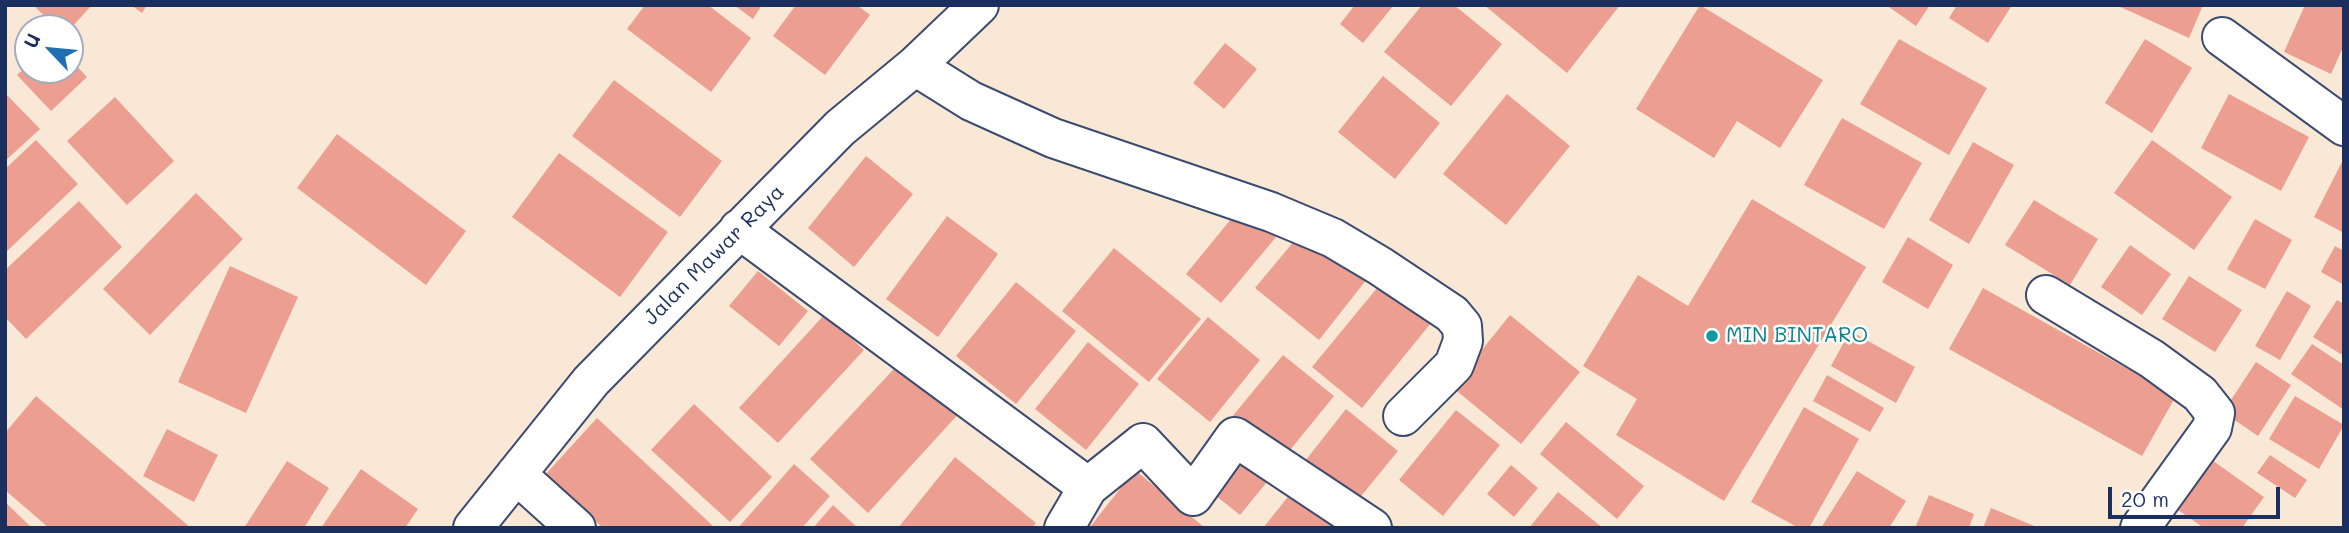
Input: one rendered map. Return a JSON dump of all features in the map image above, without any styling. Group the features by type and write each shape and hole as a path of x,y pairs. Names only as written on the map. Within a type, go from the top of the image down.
{"street":[{"name":"Jalan Mawar Raya","path":"473,528 591,381 840,128 915,66 979,5"},
{"path":"2222,37 2344,126"},
{"path":"915,66 971,101 1053,138 1271,212 1332,238 1452,314 1462,326 1463,341 1454,365 1403,416"},
{"path":"739,229 1088,486"},
{"path":"2046,295 2152,359 2200,394 2215,413 2212,428 2140,528"},
{"path":"1064,528 1088,486 1143,443 1193,496 1236,437 1372,528"},
{"path":"516,474 576,528"}],"building":[{"path":"33,5 92,5 84,14 42,14"},
{"path":"131,5 147,5 142,13"},
{"path":"645,5 708,5 751,38 711,92 627,29"},
{"path":"734,5 762,5 753,19"},
{"path":"796,5 857,5 870,15 825,75 773,36"},
{"path":"1355,5 1394,5 1363,43 1340,24"},
{"path":"1422,5 1454,5 1502,44 1451,106 1384,52"},
{"path":"1484,5 1620,5 1567,73"},
{"path":"1700,5 1823,80 1780,148 1737,121 1714,158 1636,109"},
{"path":"1886,5 1930,5 1916,26"},
{"path":"1957,5 2012,5 1988,43 1949,18"},
{"path":"2116,5 2203,5 2189,38"},
{"path":"2305,5 2344,5 2344,45 2331,74 2284,52"},
{"path":"1899,39 1987,88 1949,155 1860,104"},
{"path":"2145,39 2192,68 2152,133 2105,103"},
{"path":"1225,43 1257,69 1224,109 1193,83"},
{"path":"1383,76 1440,123 1395,179 1338,132"},
{"path":"614,80 722,161 680,217 572,136"},
{"path":"26,84 80,84 51,111"},
{"path":"5,93 40,129 5,161"},
{"path":"1507,94 1570,146 1506,225 1443,174"},
{"path":"2229,94 2309,137 2281,191 2201,148"},
{"path":"115,97 174,161 127,205 67,141"},
{"path":"1842,118 1922,163 1884,229 1804,185"},
{"path":"337,134 466,231 426,285 297,188"},
{"path":"36,140 78,184 5,253 5,169"},
{"path":"2152,140 2232,197 2194,250 2114,193"},
{"path":"1973,142 2014,165 1969,244 1929,220"},
{"path":"559,153 668,232 620,297 512,217"},
{"path":"866,156 913,194 854,267 808,228"},
{"path":"2344,158 2344,233 2314,217"},
{"path":"196,193 243,239 150,335 103,289"},
{"name":"MIN BINTARO","path":"1752,199 1866,267 1724,501 1616,435 1637,399 1583,366 1638,275 1688,306"},
{"path":"2034,200 2098,239 2070,285 2005,245"},
{"path":"79,201 122,247 26,339 5,317 5,270"},
{"path":"1240,208 1276,237 1221,303 1186,274"},
{"path":"947,216 998,254 938,337 886,299"},
{"path":"2255,219 2292,240 2265,289 2227,269"},
{"path":"1305,228 1367,279 1319,340 1255,288"},
{"path":"1908,237 1953,265 1928,309 1882,282"},
{"path":"2130,245 2171,274 2142,315 2101,287"},
{"path":"2335,246 2344,251 2344,285 2321,272"},
{"path":"1114,248 1201,319 1149,382 1062,311"},
{"path":"230,266 298,297 246,413 178,382"},
{"path":"758,271 808,311 779,346 729,306"},
{"path":"2189,276 2242,310 2215,352 2162,319"},
{"path":"1016,282 1076,331 1016,404 956,356"},
{"path":"1382,282 1431,323 1362,408 1312,367"},
{"path":"1983,288 2176,396 2142,456 1949,349"},
{"path":"2287,291 2311,306 2280,360 2255,346"},
{"path":"2337,300 2344,304 2344,356 2313,337"},
{"path":"825,314 864,350 778,443 739,408"},
{"path":"1510,315 1580,372 1521,444 1452,387"},
{"path":"1208,317 1260,360 1210,422 1157,379"},
{"path":"1850,331 1915,367 1896,403 1831,366"},
{"path":"1088,342 1139,384 1086,450 1035,409"},
{"path":"2312,344 2344,365 2344,410 2291,374"},
{"path":"1283,355 1334,396 1282,460 1231,418"},
{"path":"905,357 962,410 868,513 810,459"},
{"path":"2256,362 2291,385 2258,436 2223,412"},
{"path":"1827,375 1884,408 1870,432 1813,401"},
{"path":"36,396 191,528 49,528 5,490 5,433"},
{"path":"2295,396 2344,425 2319,469 2269,439"},
{"path":"694,404 772,477 730,522 651,450"},
{"path":"1804,407 1859,439 1809,528 1799,528 1751,502"},
{"path":"1346,409 1398,451 1348,512 1298,470"},
{"path":"1456,410 1500,445 1443,516 1399,480"},
{"path":"597,418 713,526 712,528 603,528 545,475"},
{"path":"1566,422 1644,486 1617,519 1540,454"},
{"path":"167,429 218,455 194,502 143,476"},
{"path":"1242,452 1271,477 1240,515 1210,491"},
{"path":"2270,455 2307,480 2295,498 2257,473"},
{"path":"955,457 1036,523 1032,528 898,528"},
{"path":"2209,458 2264,497 2242,528 2204,528 2174,507"},
{"path":"287,461 329,488 304,528 244,528"},
{"path":"794,464 830,496 802,528 738,528"},
{"path":"1511,465 1538,488 1514,517 1487,494"},
{"path":"361,469 418,509 405,528 321,528"},
{"path":"1135,470 1205,528 1089,528"},
{"path":"1857,471 1906,501 1889,528 1821,528"},
{"path":"1295,488 1343,528 1263,528"},
{"path":"1558,492 1603,528 1529,528"},
{"path":"1929,495 1974,514 1969,528 1915,528"},
{"path":"5,502 32,528 5,528"},
{"path":"833,505 858,528 813,528"},
{"path":"1991,508 2039,528 1983,528"}],"place":[{"name":"MIN BINTARO","path":"1712,336"}]}
